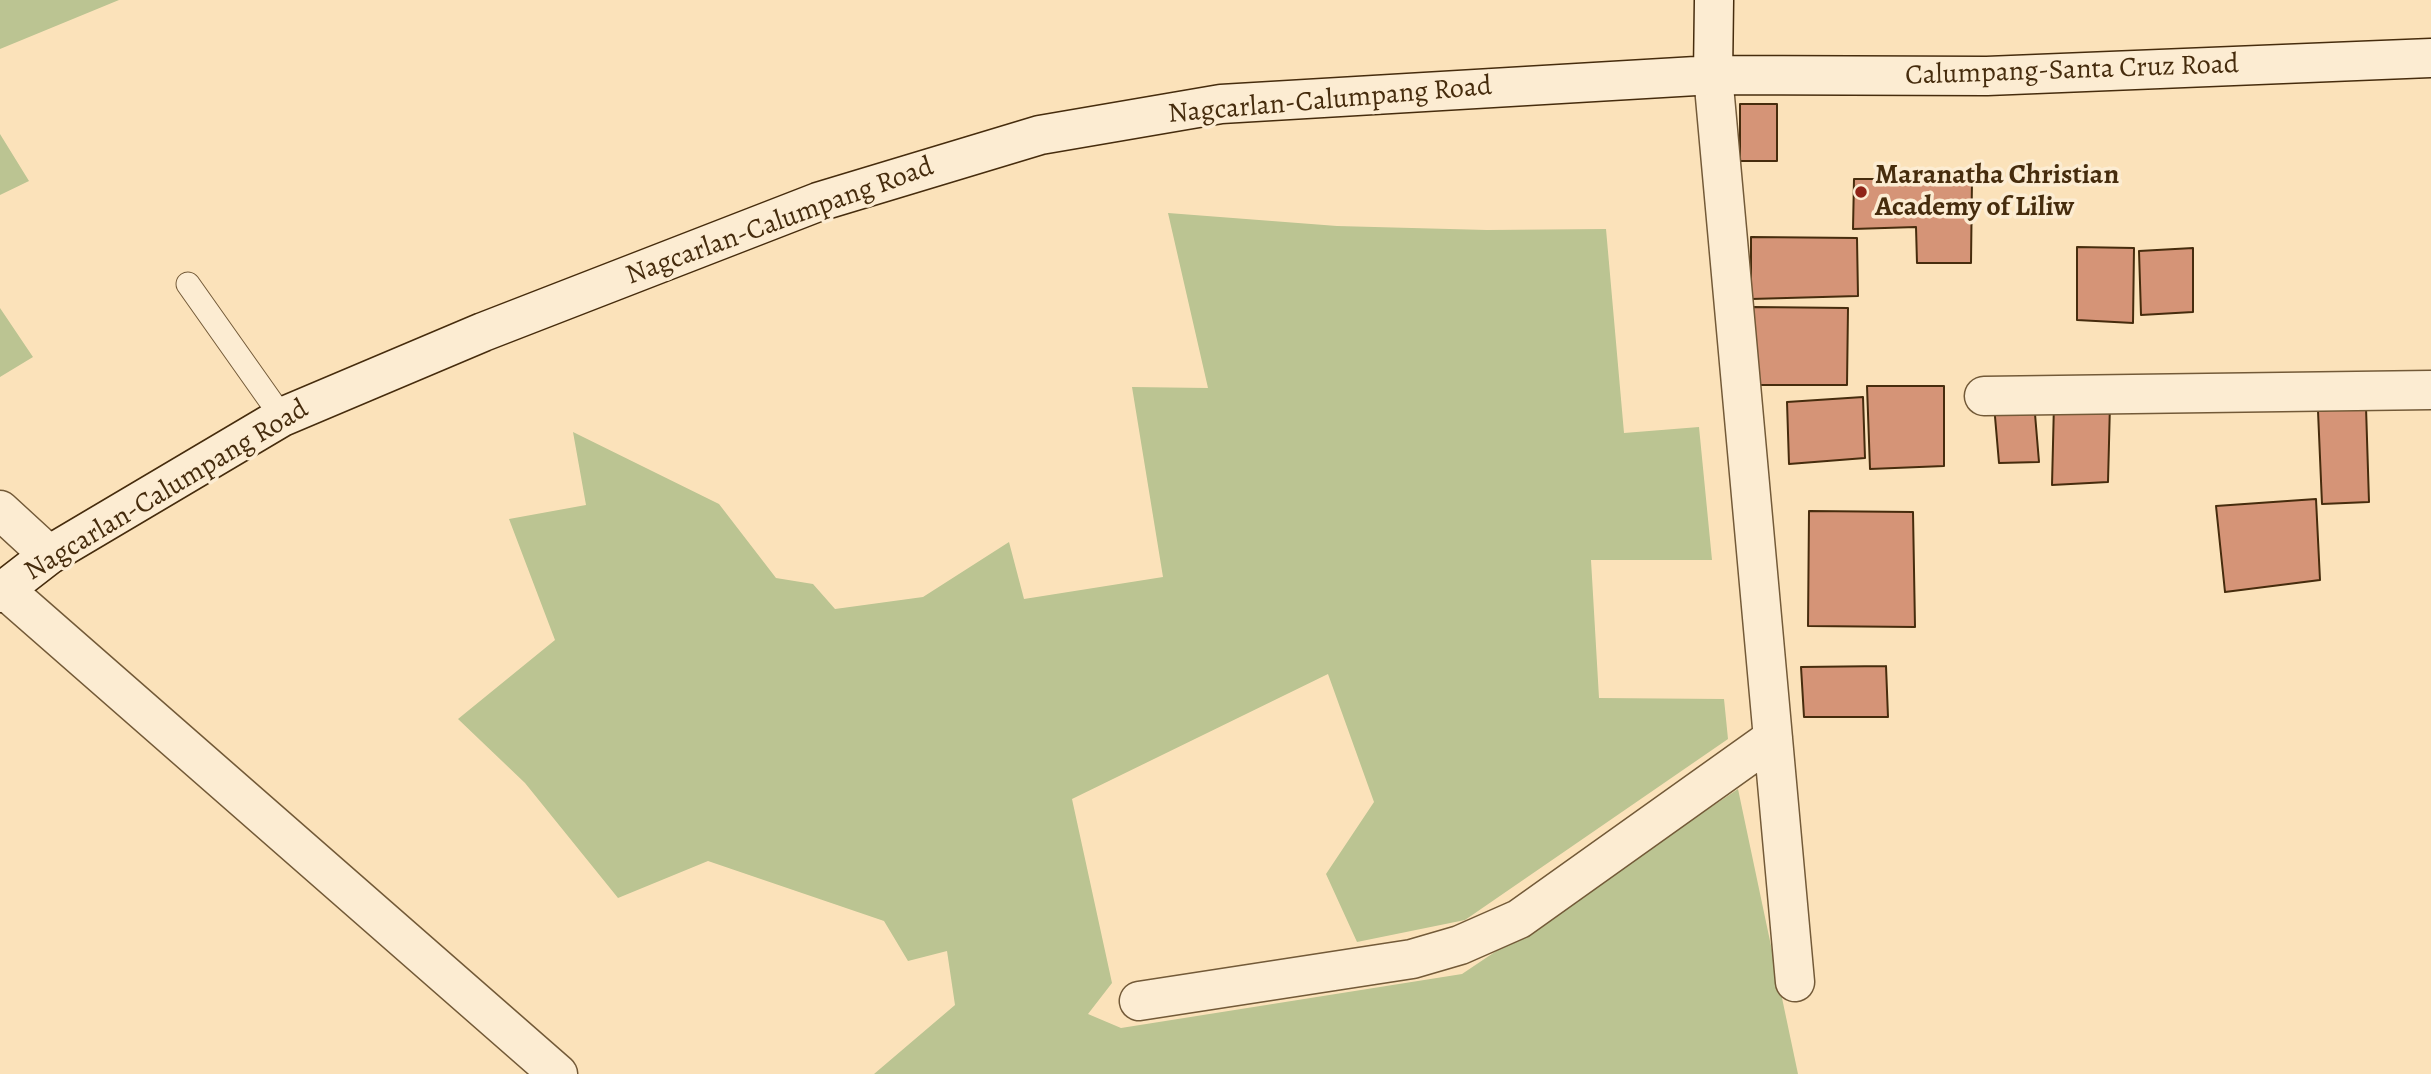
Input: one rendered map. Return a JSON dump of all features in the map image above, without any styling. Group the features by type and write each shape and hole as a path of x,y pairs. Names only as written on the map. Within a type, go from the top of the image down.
{"street":[{"path":"1714,0 1713,75 1795,982"},
{"name":"Calumpang-Santa Cruz Road","path":"1713,75 1987,76 2431,58"},
{"name":"Nagcarlan-Calumpang Road","path":"2,591 49,555 282,417 483,332 818,202 1040,135 1221,104 1713,75"},
{"path":"1983,396 2431,390"},
{"path":"0,510 49,555"},
{"path":"2,591 558,1074"},
{"path":"1139,1001 1412,959 1460,945 1519,919 1773,738"}],"lane":[{"path":"188,284 282,417"}],"green space":[{"path":"0,0 119,0 0,49"},
{"path":"0,134 29,181 0,195"},
{"path":"1168,213 1337,226 1487,230 1606,229 1624,433 1699,427 1712,560 1591,560 1599,698 1724,699 1728,739 1465,920 1357,942 1326,874 1374,802 1328,674 1072,799 1112,983 1088,1014 1121,1028 1462,974 1738,789 1798,1074 874,1074 955,1005 947,951 908,961 884,921 708,861 618,898 525,783 458,719 555,640 509,519 586,505 573,432 719,504 776,578 813,584 835,609 923,597 1009,542 1024,599 1163,577 1132,387 1208,388"},
{"path":"0,308 33,357 0,377"}],"building":[{"path":"1740,104 1777,104 1777,161 1740,161"},
{"path":"1854,179 1972,179 1971,263 1917,263 1916,227 1853,229"},
{"path":"1751,237 1857,238 1858,296 1751,299"},
{"path":"2077,247 2134,248 2133,323 2077,320"},
{"path":"2193,248 2193,312 2141,315 2139,251"},
{"path":"1753,307 1848,308 1847,385 1753,385"},
{"path":"1867,386 1944,386 1944,466 1870,469"},
{"path":"1863,397 1865,458 1789,464 1787,402"},
{"path":"2034,402 2039,462 1999,463 1994,405"},
{"path":"2054,403 2110,404 2108,482 2052,485"},
{"path":"2366,407 2369,502 2322,504 2318,411"},
{"path":"2316,499 2320,580 2225,592 2216,506"},
{"path":"1809,511 1913,512 1915,627 1808,626"},
{"path":"1886,666 1888,717 1804,717 1801,667"}],"place":[{"name":"Maranatha Christian Academy of Liliw","path":"1861,192"}]}
